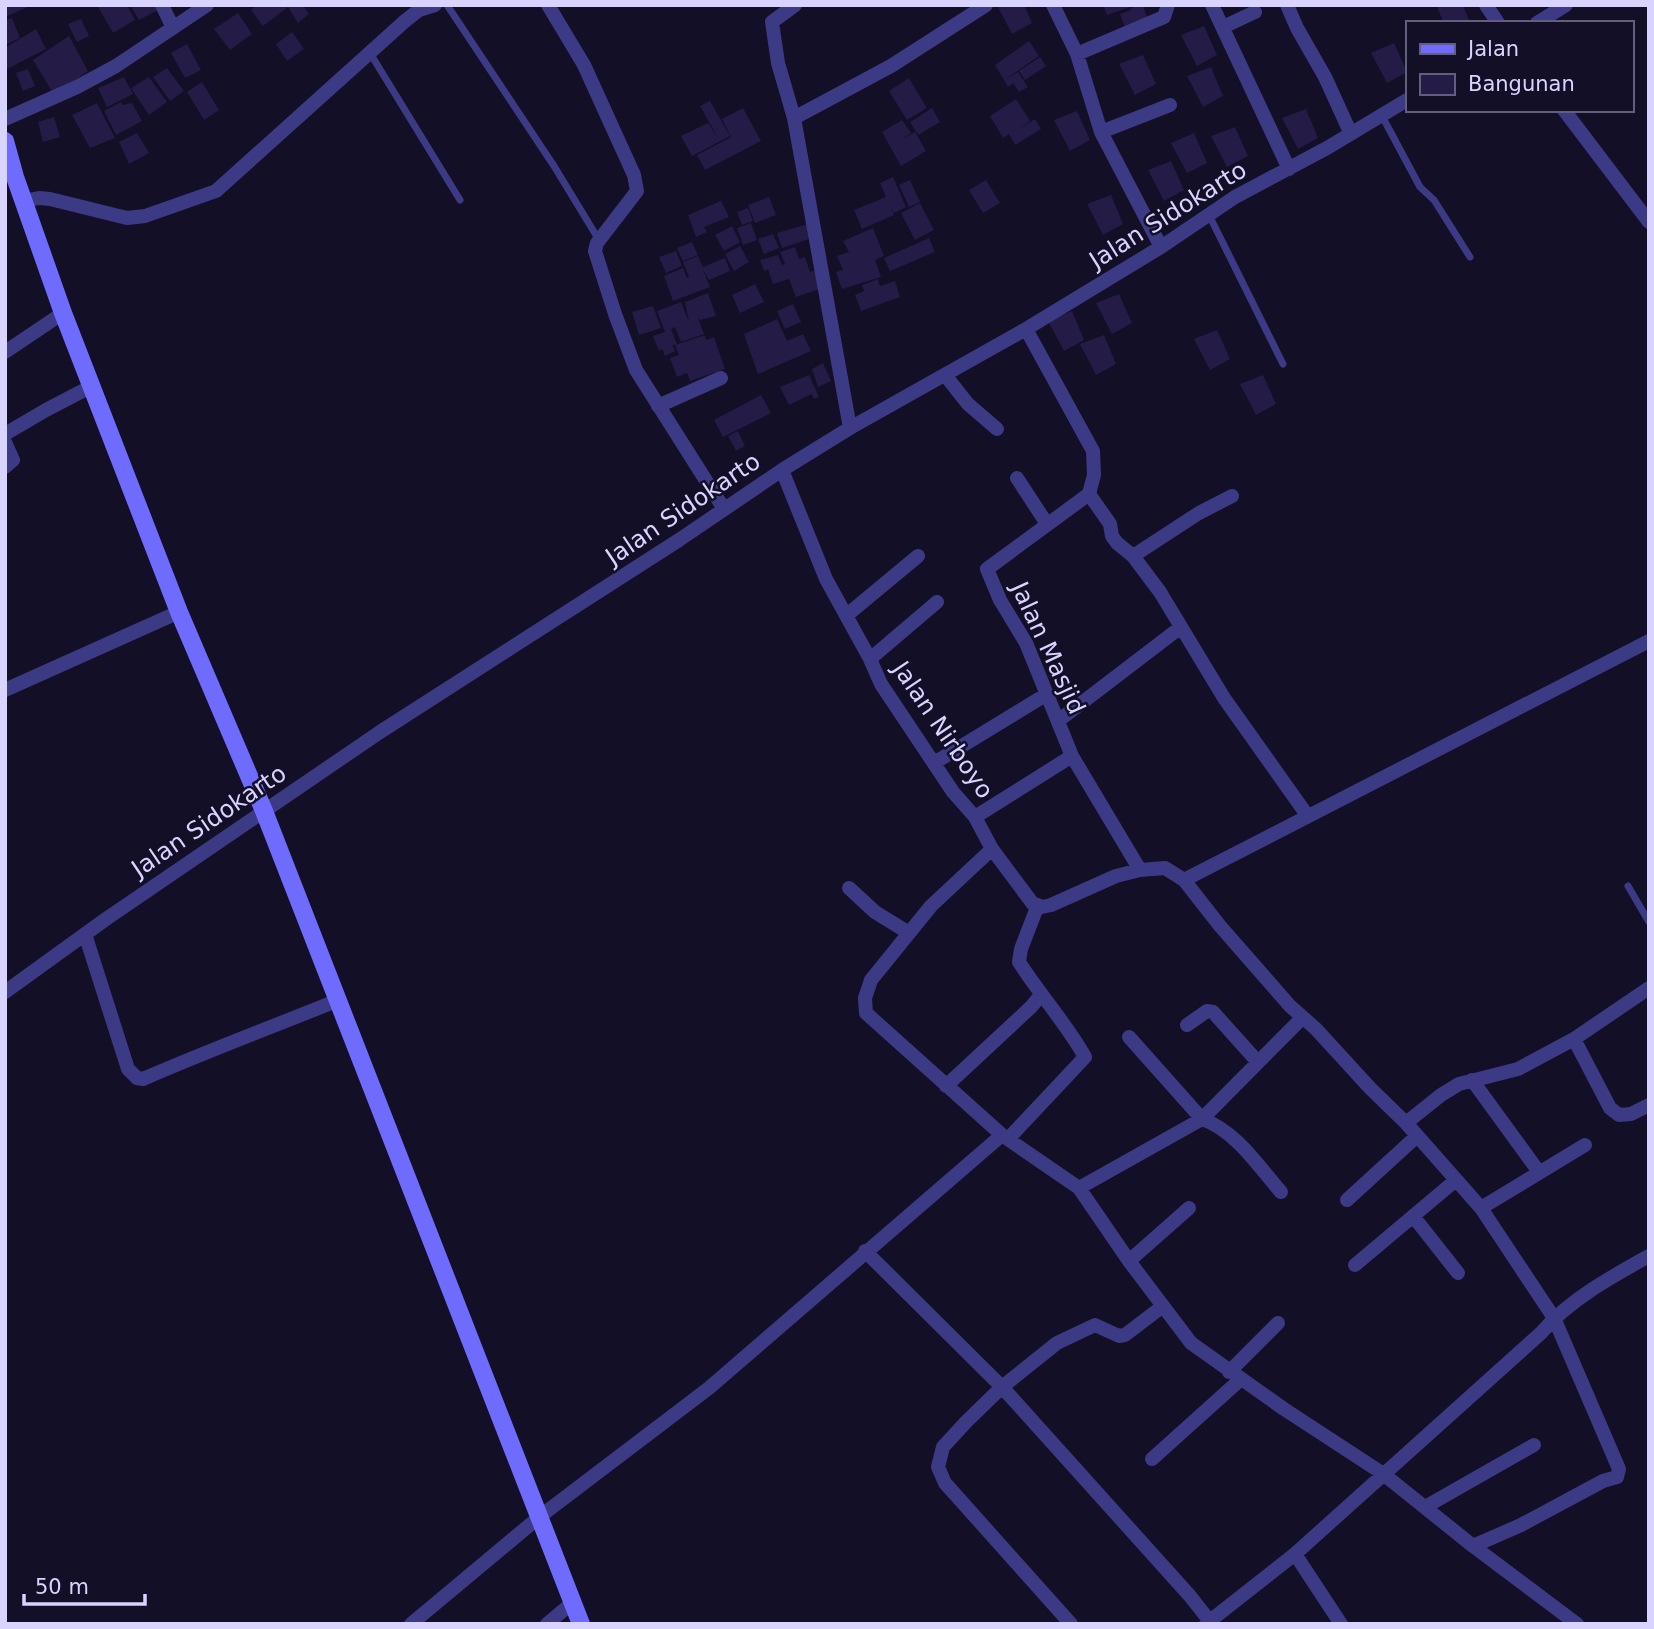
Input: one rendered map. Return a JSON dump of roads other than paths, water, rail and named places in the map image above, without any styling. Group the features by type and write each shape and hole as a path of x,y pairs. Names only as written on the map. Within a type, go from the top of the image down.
{"main road":[{"path":"5,141 62,313 179,612 264,811 581,1624"}],"street":[{"path":"162,5 173,28"},
{"path":"5,119 96,76 207,5"},
{"path":"24,201 50,199 128,218 145,216 216,191 419,10 435,5"},
{"path":"548,5 584,65 636,182 637,191 599,240 595,251 615,314 636,370 724,509"},
{"path":"795,5 772,22 778,63 794,118 850,428"},
{"path":"794,118 891,66 986,5"},
{"path":"1053,5 1077,54 1101,132 1161,247"},
{"path":"1077,54 1164,17 1168,5"},
{"path":"1212,5 1289,169"},
{"path":"1287,5 1351,134"},
{"path":"1486,5 1497,21"},
{"path":"1540,21 1566,5"},
{"path":"1223,27 1255,12"},
{"name":"Jalan Sidokarto","path":"5,992 380,732 490,663 782,470 850,428 1026,329 1161,247 1235,197 1289,169 1406,101"},
{"path":"1101,132 1170,105"},
{"path":"1566,112 1649,222"},
{"path":"5,352 62,313"},
{"path":"1026,329 1093,451 1094,475 1089,494 1110,524 1112,536 1133,556 1160,592 1224,698 1307,815"},
{"path":"945,375 968,404 997,429"},
{"path":"658,406 721,378"},
{"path":"5,435 92,386"},
{"path":"5,442 13,460 5,467"},
{"name":"Jalan Nirboyo","path":"782,470 826,579 881,684 953,792 975,817 992,849 1033,904 1038,905"},
{"path":"1017,478 1047,524"},
{"name":"Jalan Masjid","path":"1089,494 987,569 1000,600 1026,643 1072,757 1140,870"},
{"path":"1133,556 1199,513 1232,496"},
{"path":"847,615 918,556"},
{"path":"870,659 937,602"},
{"path":"5,690 179,612"},
{"path":"1058,722 1181,627"},
{"path":"1184,880 1649,641"},
{"path":"934,763 1047,694"},
{"path":"975,817 1072,757"},
{"path":"992,849 932,906 871,980 865,998 866,1013 1005,1137 1079,1188 1129,1261 1191,1343 1235,1376 1382,1474 1577,1624"},
{"path":"411,1624 538,1518 709,1388 865,1251 1005,1137 1082,1051 1071,1031 1041,995 1019,962 1021,949 1038,905 1051,905 1116,876 1165,868 1184,880 1250,961 1406,1124 1481,1208 1554,1318 1619,1473 1521,1525 1473,1546"},
{"path":"849,888 875,912 909,933"},
{"path":"85,934 128,1069 137,1078 143,1079 336,1000"},
{"path":"1406,1124 1459,1084 1518,1069 1574,1040 1648,991"},
{"path":"946,1086 1041,995"},
{"path":"1187,1025 1207,1011 1213,1012 1257,1062"},
{"path":"1079,1188 1202,1119 1302,1018"},
{"path":"1129,1037 1202,1119 1230,1134 1281,1192"},
{"path":"1574,1040 1610,1108 1619,1115 1631,1114 1649,1105"},
{"path":"1472,1080 1539,1172"},
{"path":"1347,1200 1417,1136"},
{"path":"1481,1208 1585,1145"},
{"path":"1355,1265 1456,1180"},
{"path":"1129,1261 1189,1208"},
{"path":"1413,1216 1458,1273"},
{"path":"865,1251 1002,1387 1175,1580 1209,1623 1295,1554 1541,1333 1554,1318 1613,1276 1649,1256"},
{"path":"1071,1624 945,1483 938,1467 943,1447 1002,1387 1065,1337 1095,1325 1119,1336 1125,1335 1163,1306"},
{"path":"1152,1459 1235,1376 1278,1323"},
{"path":"1425,1507 1534,1445"},
{"path":"1295,1554 1341,1624"},
{"path":"547,1624 572,1603"}],"lane":[{"path":"447,5 554,166 599,240"},
{"path":"370,52 460,200"},
{"path":"1381,115 1420,187 1434,200 1469,257"},
{"path":"1209,215 1283,364"},
{"path":"1628,886 1649,922"}]}
